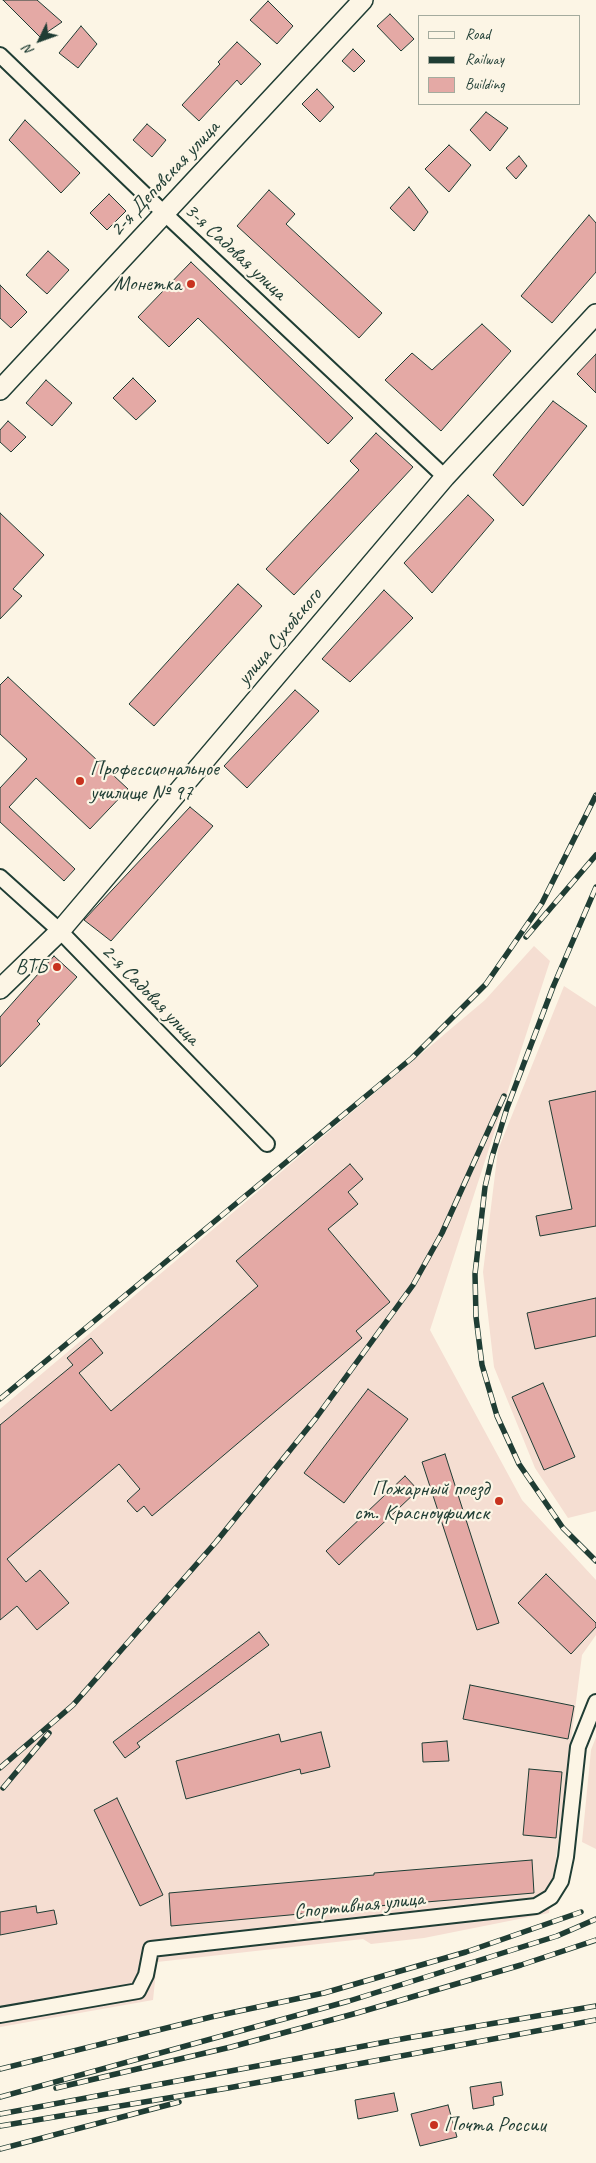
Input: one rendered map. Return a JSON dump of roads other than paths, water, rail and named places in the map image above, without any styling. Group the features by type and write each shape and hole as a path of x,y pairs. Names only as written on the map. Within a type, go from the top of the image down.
{"street":[{"name":"2-я Деповская улица","path":"0,390 363,0"},
{"name":"3-я Садовая улица","path":"0,55 445,477"},
{"name":"улица Сухобского","path":"0,989 60,931 445,477 596,314"},
{"name":"2-я Садовая улица","path":"0,877 60,931 268,1144"},
{"name":"Спортивная улица","path":"0,2015 138,1991 146,1975 151,1950 536,1906 551,1897 561,1881 566,1857 578,1747 596,1702"}],"railway":[{"path":"0,1399 412,1058 486,984 542,903 596,795"},
{"path":"526,937 596,855"},
{"path":"596,887 553,987 507,1108 485,1187 475,1274 476,1317 482,1365 497,1416 519,1464 563,1528 596,1561"},
{"path":"0,1768 73,1705 216,1542 316,1418 413,1285 442,1233 504,1096"},
{"path":"3,1788 49,1733"},
{"path":"0,2069 211,2017 324,1993 466,1952 581,1912"},
{"path":"0,2097 349,2001 557,1936 596,1919"},
{"path":"56,2088 231,2047 357,2013 521,1965 596,1940"},
{"path":"0,2114 407,2038 596,2006"},
{"path":"0,2126 228,2088 596,2020"},
{"path":"0,2149 179,2102"}],"place":[{"name":"Монетка","path":"191,284"},
{"name":"Профессиональное училище № 97","path":"80,781"},
{"name":"ВТБ","path":"57,967"},
{"name":"Пожарный поезд ст. Красноуфимск","path":"499,1501"},
{"name":"Почта России","path":"434,2125"}]}
